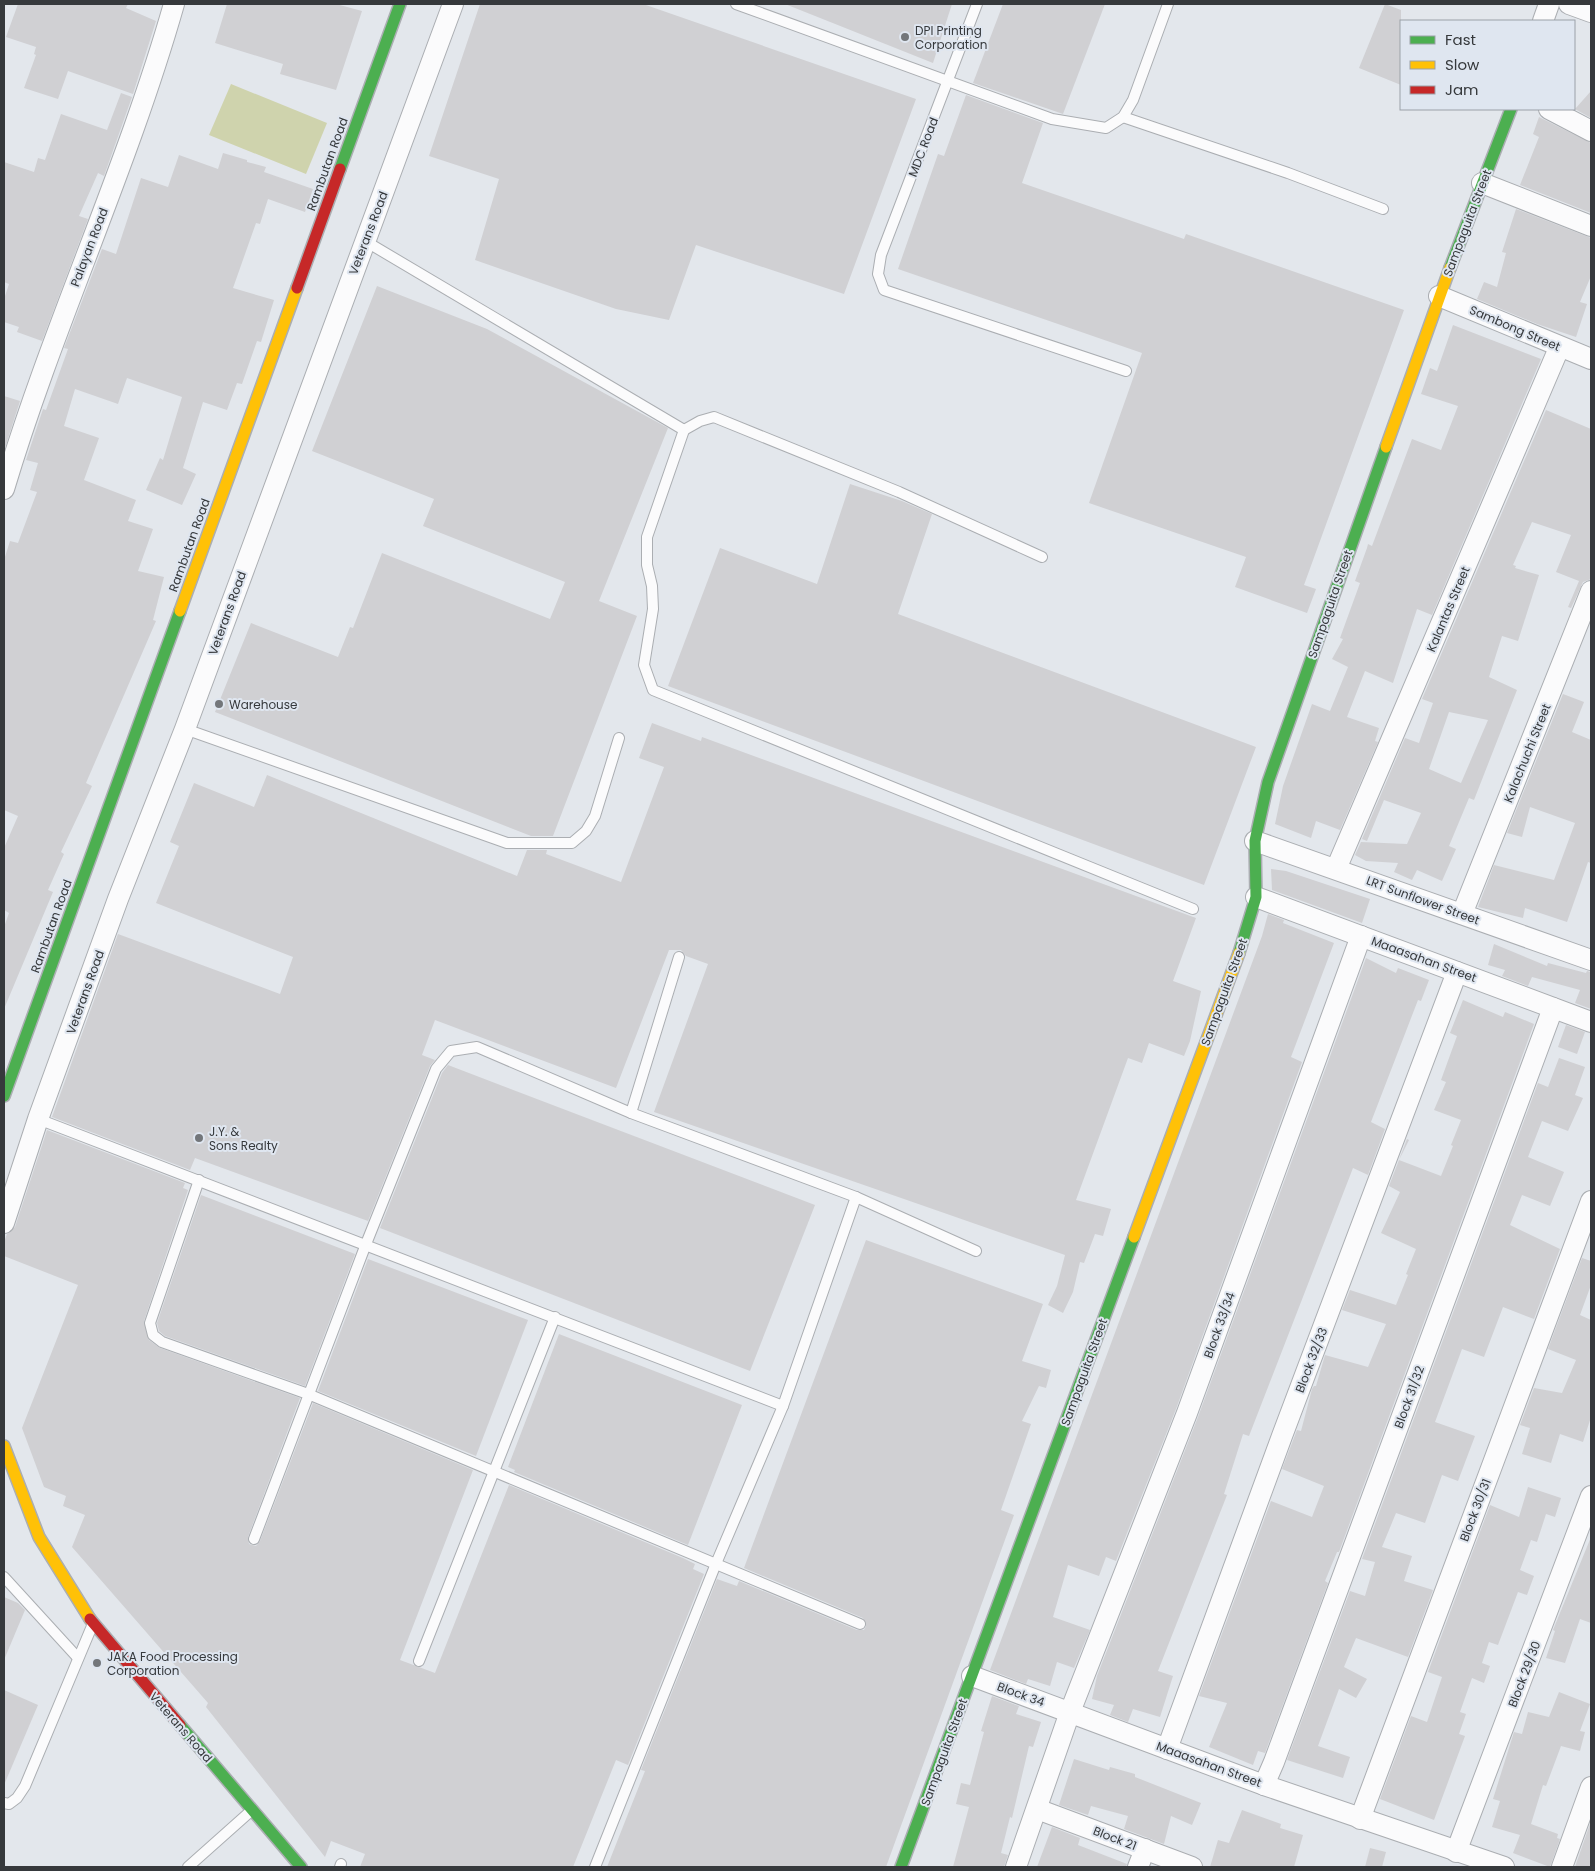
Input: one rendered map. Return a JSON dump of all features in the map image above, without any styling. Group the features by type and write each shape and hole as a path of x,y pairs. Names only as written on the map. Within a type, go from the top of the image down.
{"street":[{"name":"Palayan Road","path":"4,489 63,314 126,148 174,4"},
{"name":"Rambutan Road","path":"4,1096 400,4"},
{"name":"Veterans Road","path":"4,1223 38,1119 118,899 185,729 453,4"},
{"path":"1543,20 1549,4"},
{"path":"1569,4 1591,12"},
{"name":"Sampaguita Street","path":"901,1867 1247,931 1256,897 1255,840 1268,782 1439,296 1511,110"},
{"path":"1551,110 1591,131"},
{"path":"1482,183 1591,226"},
{"name":"Sambong Street","path":"1439,296 1559,348 1591,359"},
{"name":"Kalantas Street","path":"1336,870 1559,348"},
{"name":"Kalachuchi Street","path":"1462,914 1591,591"},
{"name":"LRT Sunflower Street","path":"1255,840 1462,914 1590,955"},
{"name":"Maaasahan Street","path":"1256,897 1591,1022"},
{"name":"Block 33/34","path":"1070,1712 1187,1413 1361,936"},
{"name":"Block 32/33","path":"1167,1749 1282,1436 1457,972"},
{"name":"Block 31/32","path":"1264,1785 1278,1753 1553,1008"},
{"name":"Block 30/31","path":"1360,1819 1591,1201"},
{"name":"Veterans Road","path":"4,1446 39,1537 93,1624 301,1867"},
{"name":"Block 29/30","path":"1456,1852 1591,1496"},
{"name":"Block 34","path":"972,1676 1070,1712"},
{"path":"1016,1867 1070,1712"},
{"name":"Maaasahan Street","path":"1070,1712 1264,1785 1504,1867"},
{"path":"1562,1867 1591,1787"},
{"name":"Block 21","path":"1037,1809 1141,1858 1192,1867"}],"lane":[{"path":"736,4 949,79 1052,119 1106,128 1123,117 1133,100 1168,4"},
{"name":"MDC Road","path":"977,4 881,254 878,274 884,290 1126,371"},
{"path":"1123,117 1288,173 1383,209"},
{"path":"365,241 684,430"},
{"path":"1042,557 899,492 714,418 700,421 684,430 647,537 647,565 652,586 653,609 644,665 653,690 1193,909"},
{"path":"185,729 507,843 572,843 586,831 595,816 619,738"},
{"path":"631,1113 679,957"},
{"path":"254,1539 366,1244 436,1069 451,1051 477,1047 631,1113 856,1197 976,1251"},
{"path":"38,1119 784,1406"},
{"path":"199,1180 150,1323 153,1334 162,1342 308,1394 494,1470 715,1566 860,1624"},
{"path":"595,1867 715,1566 784,1406 856,1197"},
{"path":"419,1661 555,1317"},
{"path":"4,1578 78,1658"},
{"path":"4,1803 9,1804 17,1798 25,1786 93,1624"},
{"path":"188,1867 253,1810"}],"green space":[{"path":"231,84 327,123 306,174 209,135"}],"building":[{"path":"18,4 128,4 126,8 156,21 133,94 68,71 58,99 24,88 36,55 34,54 36,47 6,37"},
{"path":"227,4 336,4 362,11 336,90 280,74 283,64 215,43"},
{"path":"480,4 643,4 916,99 844,294 696,245 669,320 616,309 475,260 499,179 429,156"},
{"name":"DPI Printing Corporation","path":"785,4 952,4 933,63"},
{"path":"1003,4 1105,4 1063,114 973,83"},
{"path":"1385,4 1401,10 1400,85 1359,68"},
{"path":"1591,91 1591,118 1575,109"},
{"path":"121,93 132,97 104,176 98,173 79,216 88,219 42,341 17,332 19,327 4,322 4,299 9,284 4,282 4,162 34,172 38,158 45,160 61,114 107,130"},
{"path":"966,95 1043,123 1022,183 1184,239 1186,234 1404,310 1304,585 1316,589 1307,613 1235,587 1246,557 1089,503 1142,353 898,269 938,154 944,156"},
{"path":"1539,117 1591,143 1591,213 1520,185 1539,137 1533,134"},
{"path":"223,153 266,167 264,172 313,189 305,212 268,199 260,224 256,223 233,288 274,300 261,342 257,341 242,384 237,383 227,410 203,402 183,468 196,474 182,505 146,490 160,458 163,460 182,397 127,378 118,404 75,389 64,426 99,438 84,480 136,500 128,521 153,529 138,571 164,577 153,620 156,621 86,783 92,786 61,852 64,854 48,890 53,892 4,1009 4,927 9,913 4,910 4,848 18,816 4,810 4,560 10,541 18,543 37,492 30,490 38,463 26,460 43,409 46,410 68,349 64,348 102,249 116,254 141,178 168,187 179,155 218,169"},
{"path":"1516,209 1591,238 1591,276 1580,302 1587,304 1576,337 1537,324 1477,299 1484,282 1497,287 1506,253 1502,252"},
{"path":"377,286 487,329 668,428 599,601 637,616 553,836 531,836 215,712 251,623 338,657 350,627 353,628 382,553 550,619 565,582 423,526 434,499 312,451"},
{"path":"1453,325 1541,359 1432,615 1417,609 1393,683 1365,671 1347,717 1379,728 1375,741 1378,742 1340,830 1316,821 1311,838 1275,824 1283,786 1312,704 1330,711 1348,667 1332,659 1343,639 1340,638 1360,583 1355,581 1368,544 1372,546 1412,439 1441,450 1458,406 1421,394 1430,368 1437,371"},
{"path":"4,396 20,401 4,451"},
{"path":"1546,410 1591,429 1591,579 1583,582 1571,608 1568,607 1579,581 1556,572 1571,535 1532,522 1513,565 1516,566 1515,568 1539,575 1518,641 1502,636 1489,677 1517,690 1474,800 1469,798 1449,846 1456,849 1442,881 1417,870 1412,880 1394,872 1398,863 1366,861 1355,855 1361,842 1407,844 1421,813 1384,800 1367,841 1362,839 1405,738 1419,743 1433,703 1422,699","holes":["1449,712 1488,720 1461,783 1429,769"]},
{"path":"850,484 902,501 932,514 898,614 1256,747 1204,885 668,686 720,548 817,584"},
{"path":"1563,694 1584,702 1572,732 1591,740 1591,863 1588,862 1567,922 1525,908 1523,918 1478,907 1494,865 1554,880 1575,823 1530,807 1522,837 1507,833"},
{"path":"652,723 701,741 702,737 1196,918 1173,981 1201,991 1190,1041 1184,1056 1149,1043 1142,1063 1128,1058 1076,1200 1111,1209 1103,1236 1095,1234 1084,1263 1080,1262 1073,1292 1063,1313 1048,1305 1057,1286 1065,1255 654,1112 708,964 686,956 681,950 669,950 616,1088 435,1020 422,1055 435,1060 430,1066 368,1221 195,1158 190,1170 52,1117 118,934 280,994 293,957 156,903 179,846 170,842 194,783 254,807 267,775 517,876 527,850 547,850 546,854 621,882 664,767 639,758"},
{"path":"1271,869 1286,871 1370,899 1362,923 1272,890"},
{"path":"1268,914 1284,920 1283,923 1334,943 1291,1057 1302,1062 1176,1409 1116,1561 1106,1557 1099,1576 1068,1565 1053,1617 1090,1630 1074,1668 1057,1662 1050,1686 1028,1679 1026,1684 990,1670 1262,936"},
{"path":"1494,944 1547,966 1548,963 1586,973 1587,971 1591,972 1591,1009 1575,1003 1580,990 1532,977 1528,986 1502,976 1505,970 1488,965"},
{"path":"1366,958 1396,973 1398,968 1429,980 1421,1001 1418,1000 1371,1122 1385,1129 1368,1175 1353,1168 1249,1436 1243,1434 1224,1494 1227,1495 1158,1671 1173,1676 1160,1717 1133,1709 1128,1722 1110,1715 1114,1705 1092,1699 1097,1676 1198,1417"},
{"path":"1463,1000 1503,1017 1505,1012 1534,1024 1339,1552 1337,1552 1325,1581 1328,1583 1265,1753 1258,1751 1253,1765 1209,1747 1227,1703 1199,1696 1271,1501 1312,1517 1324,1486 1282,1469 1297,1430 1301,1431 1312,1389 1316,1386 1325,1355 1368,1367 1386,1324 1342,1310 1350,1290 1396,1305 1408,1275 1406,1274 1416,1249 1381,1233 1400,1192 1389,1186 1407,1139 1409,1140 1399,1160 1441,1176 1453,1146 1451,1145 1461,1120 1434,1110 1446,1082 1441,1080 1457,1036 1450,1033"},
{"path":"1566,1025 1585,1032 1577,1054 1558,1047"},
{"path":"1559,1058 1585,1067 1575,1095 1583,1098 1568,1131 1542,1121 1528,1157 1564,1172 1550,1206 1522,1195 1510,1225 1560,1249 1534,1319 1503,1307 1484,1357 1462,1349 1435,1422 1475,1436 1458,1481 1442,1475 1425,1523 1396,1513 1382,1547 1412,1556 1404,1581 1433,1590 1408,1657 1356,1638 1344,1667 1367,1679 1356,1698 1339,1689 1318,1746 1350,1757 1343,1778 1287,1760 1350,1591 1365,1596 1375,1562 1362,1559 1538,1083 1548,1087"},
{"path":"448,1065 815,1205 750,1371 380,1228 442,1073"},
{"path":"47,1130 185,1183 183,1188 188,1190 144,1321 149,1340 160,1348 300,1398 248,1537 249,1544 256,1546 260,1541 313,1403 473,1470 400,1660 435,1673 509,1485 683,1558 695,1564 693,1569 704,1574 628,1765 616,1760 573,1867 360,1867 365,1854 331,1841 325,1857 206,1707 208,1703 72,1547 85,1515 63,1506 66,1496 44,1487 22,1428 78,1285 4,1256 4,1242 7,1234 15,1227"},
{"path":"201,1195 355,1254 305,1386 165,1336 159,1331 157,1323"},
{"path":"866,1240 1043,1304 1022,1361 1051,1370 1046,1388 1039,1386 1022,1421 1031,1424 1001,1510 1014,1515 886,1867 607,1867 645,1771 641,1770 717,1579 737,1586 739,1581 857,1630 864,1630 866,1626 863,1618 744,1568"},
{"path":"1582,1258 1591,1261 1591,1285 1580,1315 1591,1320 1591,1417 1583,1442 1560,1434 1551,1463 1522,1454 1530,1428 1520,1425 1534,1388 1562,1393 1576,1360 1548,1349"},
{"path":"368,1259 528,1320 476,1456 318,1391"},
{"path":"559,1334 742,1405 688,1545 514,1472 515,1470 508,1467"},
{"path":"1528,1487 1561,1498 1555,1517 1546,1514 1537,1542 1531,1540 1520,1570 1534,1576 1527,1595 1518,1592 1498,1645 1489,1642 1482,1663 1490,1666 1484,1683 1472,1678 1460,1712 1466,1714 1459,1734 1465,1736 1434,1820 1380,1799 1411,1716 1427,1722 1442,1677 1428,1672 1490,1505 1519,1517"},
{"path":"1591,1537 1591,1623 1580,1619 1565,1663 1546,1658 1555,1631 1553,1630"},
{"path":"4,1597 18,1603 25,1610 4,1660"},
{"path":"4,1690 38,1705 4,1785"},
{"path":"1559,1692 1590,1704 1580,1731 1585,1732 1580,1751 1561,1746 1546,1786 1543,1785 1531,1824 1558,1834 1557,1838 1560,1839 1550,1867 1513,1853 1520,1835 1492,1827 1500,1801 1493,1799 1514,1732 1522,1734 1528,1712 1549,1717"},
{"path":"992,1696 1019,1706 1016,1714 1041,1722 1033,1747 1029,1746 1012,1818 1010,1817 1001,1853 1008,1855 1004,1867 953,1867 969,1807 956,1804 961,1783 970,1785 984,1732 981,1731"},
{"path":"1074,1759 1109,1770 1110,1767 1135,1774 1135,1777 1201,1803 1192,1825 1171,1816 1164,1844 1124,1829 1128,1816 1091,1806 1088,1815 1059,1805"},
{"path":"1242,1810 1281,1824 1280,1828 1303,1835 1294,1867 1210,1867 1218,1840 1229,1843"},
{"path":"1591,1821 1591,1867 1575,1867"},
{"path":"1052,1827 1080,1838 1078,1845 1127,1864 1126,1867 1037,1867"},
{"path":"1370,1848 1386,1852 1382,1867 1365,1867"}],"traffic: fast":[{"path":"340,169 400,4"},
{"path":"1450,268 1511,110"},
{"path":"1239,953 1256,897 1255,841 1268,782 1386,447"},
{"path":"4,1096 180,611"},
{"path":"901,1867 1134,1237"},
{"path":"180,1725 301,1867"}],"traffic: slow":[{"path":"1386,447 1450,268"},
{"path":"180,611 297,288"},
{"path":"1134,1237 1239,953"},
{"path":"4,1446 39,1537 90,1619"}],"traffic: jam":[{"path":"297,288 340,169"},
{"path":"90,1619 180,1725"}],"place":[{"name":"DPI Printing Corporation","path":"905,37"},
{"name":"Warehouse","path":"219,704"},
{"name":"J.Y. & Sons Realty","path":"199,1138"},
{"name":"JAKA Food Processing Corporation","path":"97,1663"}]}
